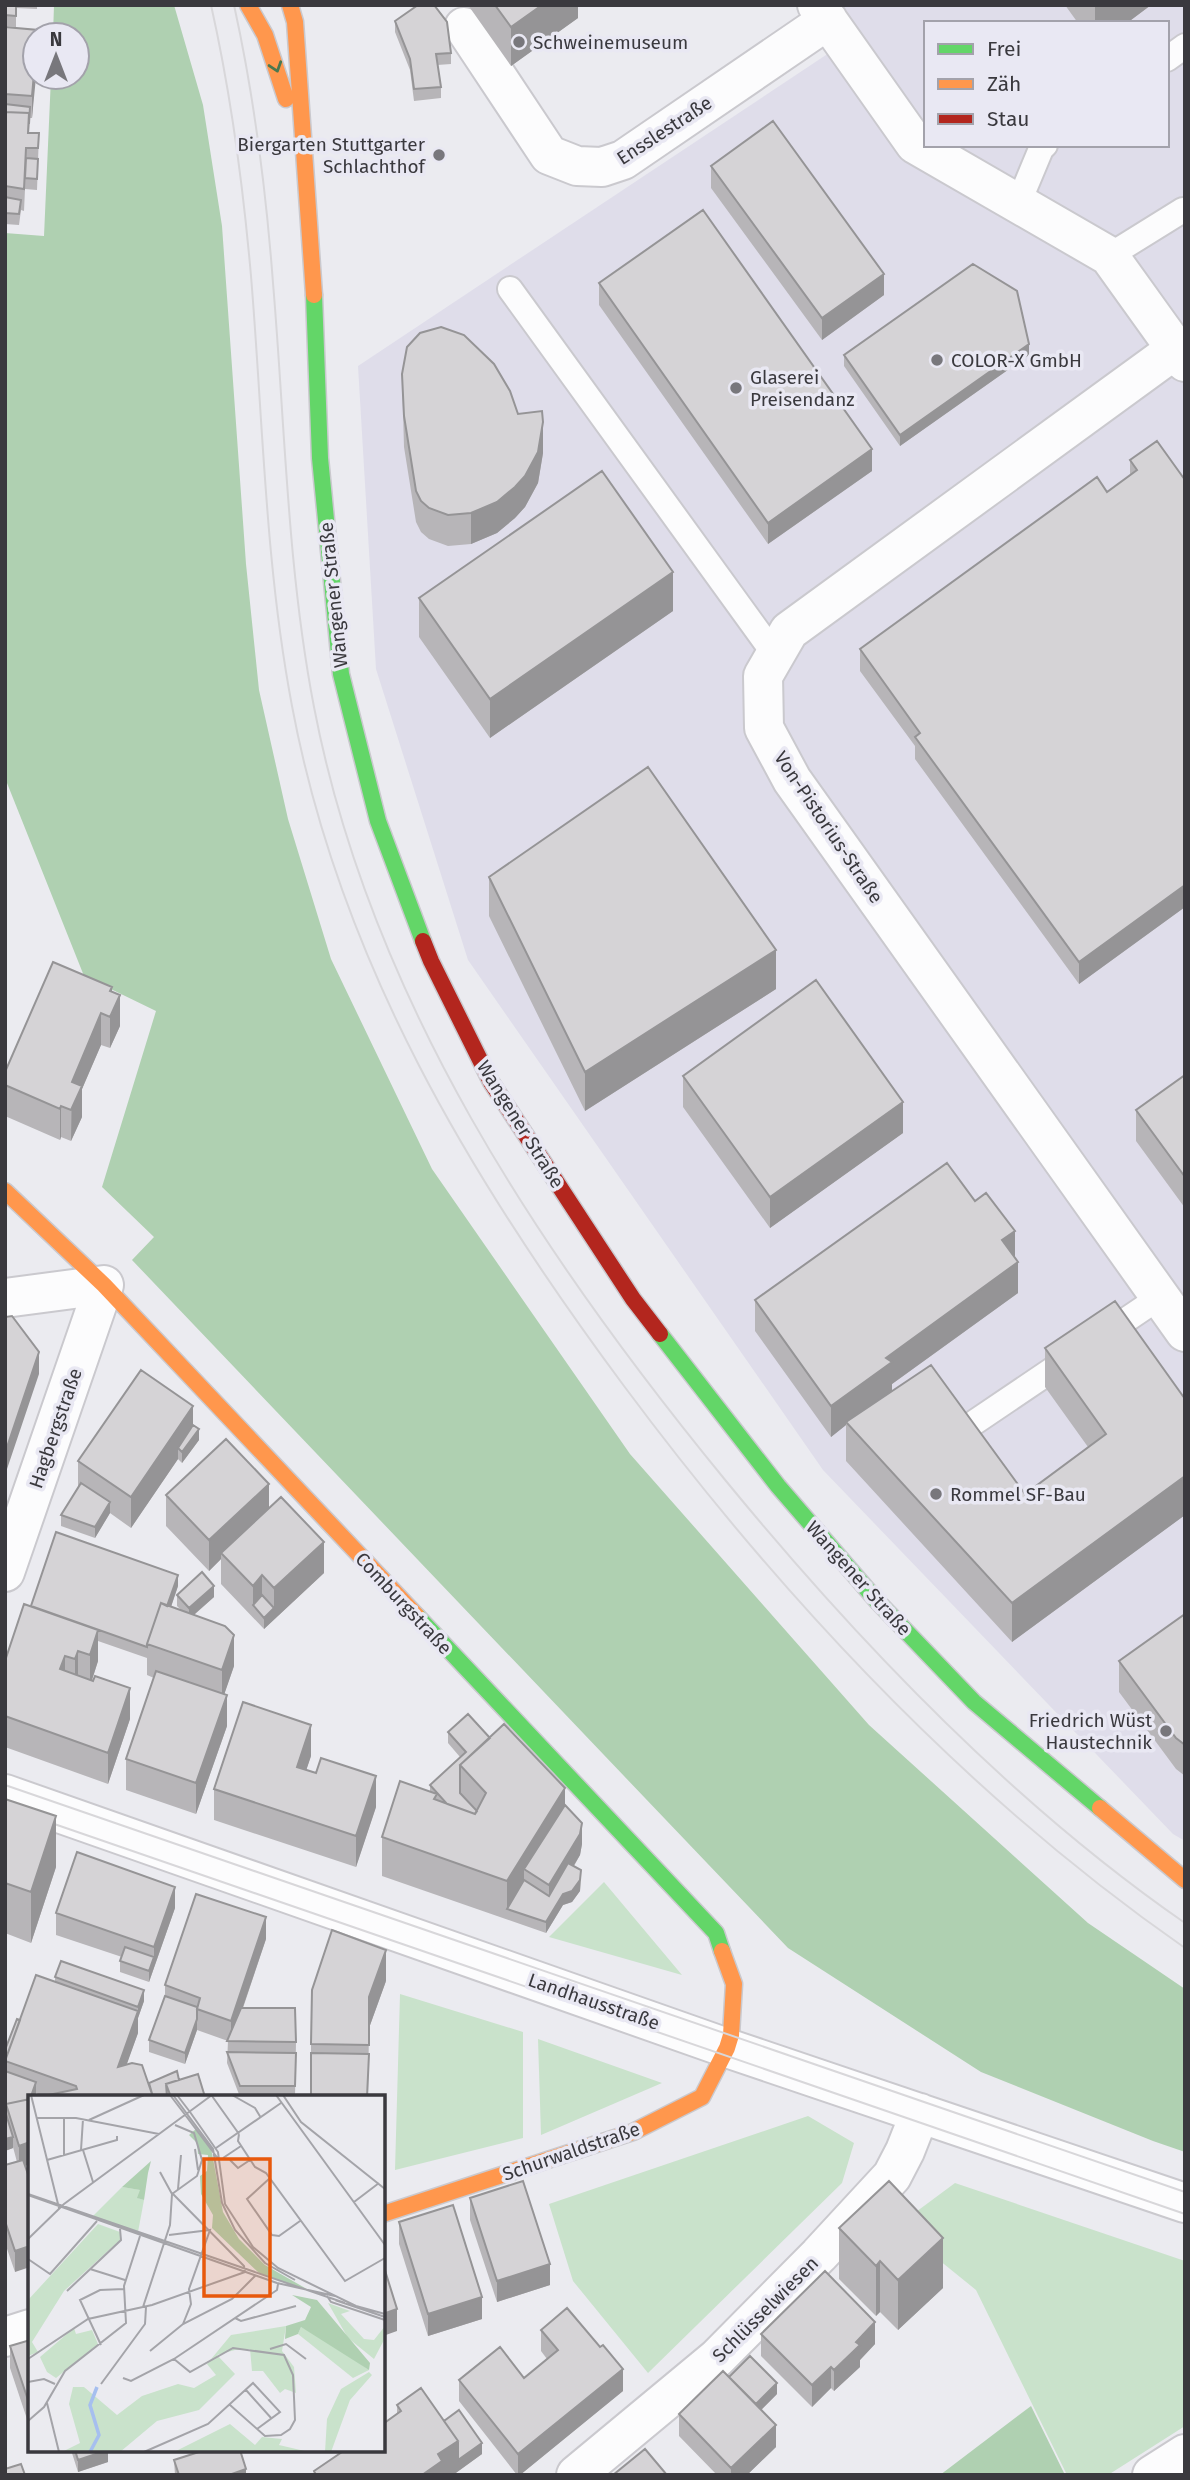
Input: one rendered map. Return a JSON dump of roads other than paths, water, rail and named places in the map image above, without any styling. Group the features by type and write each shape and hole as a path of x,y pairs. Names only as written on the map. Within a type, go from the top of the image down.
{"street":[{"name":"Wangener Straße","path":"248,5 265,35 304,151"},
{"name":"Wangener Straße","path":"290,5 295,22 313,279 320,458 341,674 379,821 431,961 491,1082 633,1299 778,1486 877,1601 974,1702 1185,1880"},
{"name":"Ensslestraße","path":"464,27 550,155 578,166 602,167 623,160 822,12"},
{"path":"822,12 915,144 1109,256 1180,356"},
{"name":"Von-Pistorius-Straße","path":"1180,356 789,631 763,676 764,728 792,780 1185,1332"},
{"name":"Comburgstraße","path":"5,1191 104,1285 716,1933 734,1984 731,2035 727,2048"},
{"path":"5,1298 104,1285"},
{"name":"Hagbergstraße","path":"5,1572 104,1285"},
{"name":"Landhausstraße","path":"5,1794 727,2048 1185,2203"},
{"name":"Schurwaldstraße","path":"385,2213 633,2132 702,2097 727,2048"},
{"name":"Schlüsselwiesen","path":"576,2475 717,2358 819,2255 892,2176 920,2113"},
{"path":"5,2337 28,2330"},
{"path":"1153,2475 1185,2454"}],"lane":[{"path":"1169,58 1185,46"},
{"path":"1018,204 1043,147"},
{"path":"1109,256 1184,210"},
{"path":"510,289 775,654"},
{"path":"975,1422 1160,1297"}],"tram line":[{"path":"211,5 230,106 244,208 270,546 292,706 314,800 343,891 378,979 419,1065 464,1148 514,1229 568,1308 684,1465 747,1542 813,1617 954,1759 1028,1826 1105,1889 1185,1948"},
{"path":"234,5 248,74 263,178 292,548 314,707 340,815 376,919 420,1020 471,1118 529,1213 591,1305 657,1395 726,1481 829,1601 940,1718 1059,1826 1185,1923"},
{"path":"5,1785 1185,2192"},
{"path":"5,1807 1185,2214"}],"place":[{"name":"Schweinemuseum","path":"519,42"},
{"name":"Biergarten Stuttgarter Schlachthof","path":"439,155"},
{"name":"COLOR-X GmbH","path":"937,360"},
{"name":"Glaserei Preisendanz","path":"736,388"},
{"name":"Rommel SF-Bau","path":"936,1494"},
{"name":"Friedrich Wüst Haustechnik","path":"1166,1731"}]}
